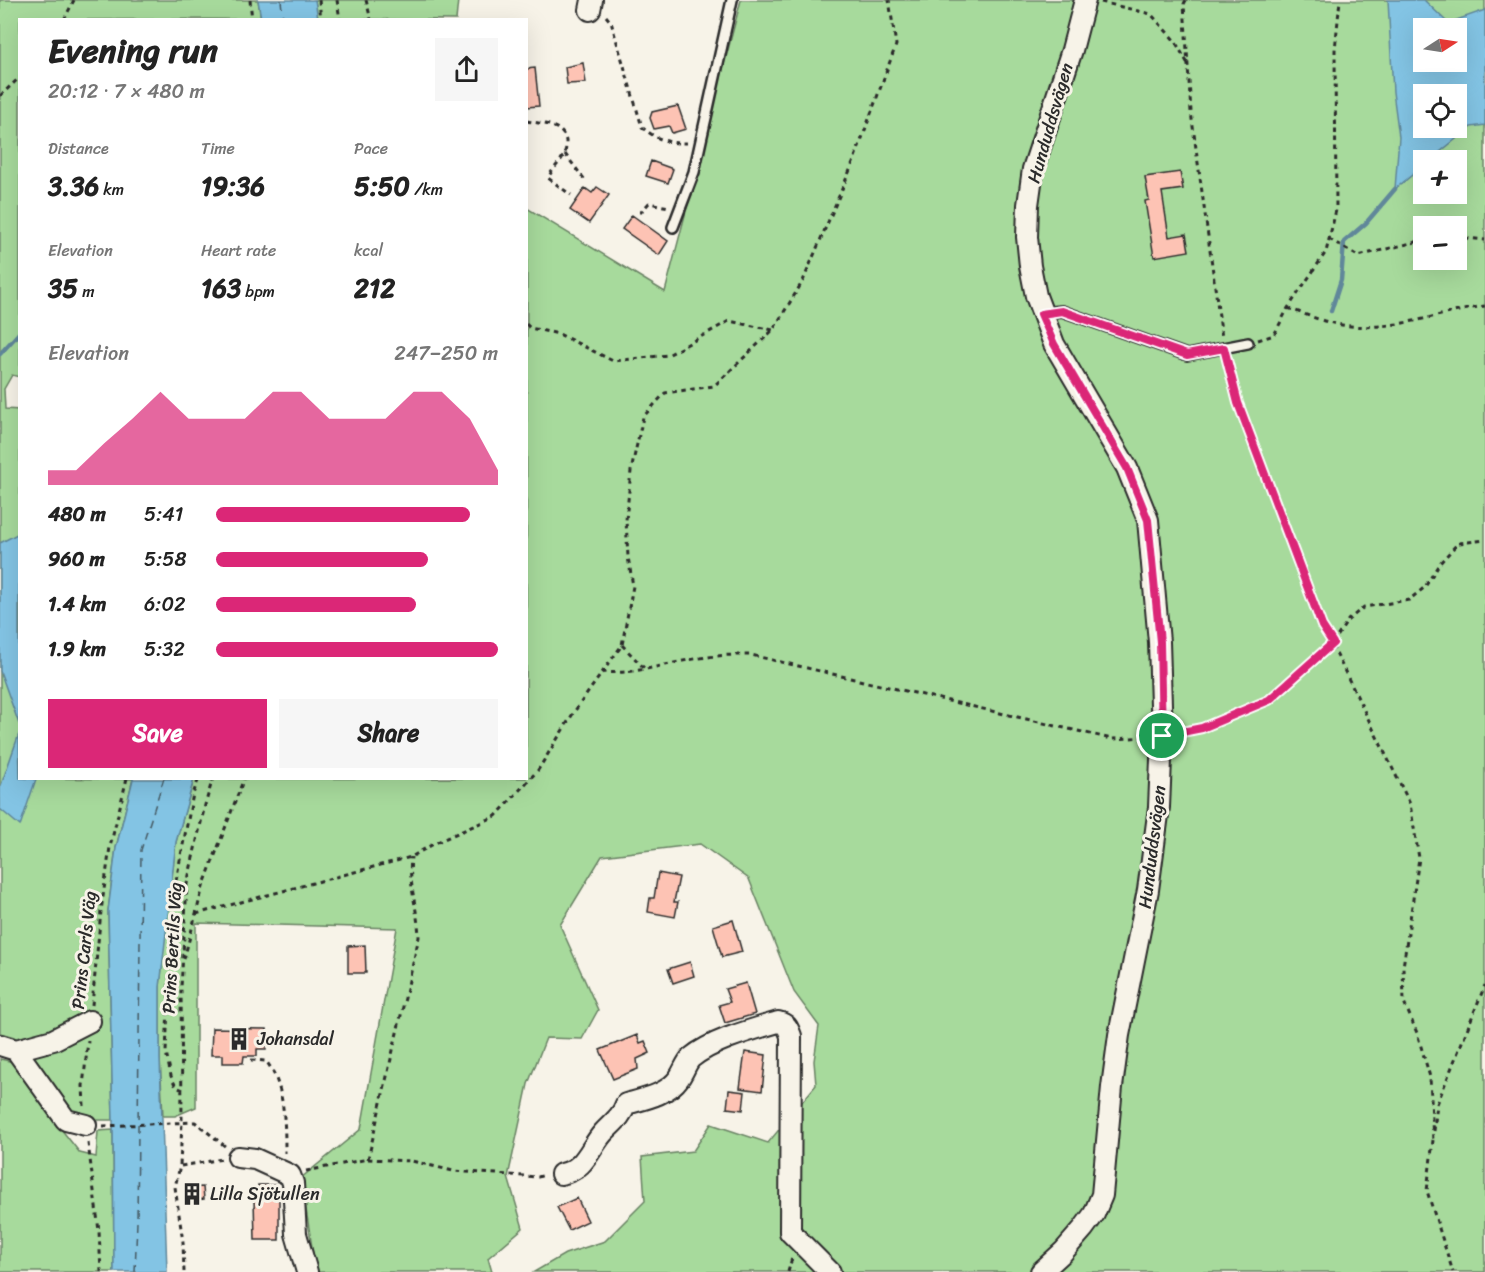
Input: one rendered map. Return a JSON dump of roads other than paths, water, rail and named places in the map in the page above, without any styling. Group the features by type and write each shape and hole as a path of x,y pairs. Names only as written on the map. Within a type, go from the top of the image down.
{"street":[{"name":"Hunduddsvägen","path":"1041,1272 1083,1229 1094,1214 1102,1195 1119,1035 1150,880 1159,807 1162,736 1160,642 1148,520 1127,468 1054,344 1041,314 1030,266 1027,237 1028,205 1033,169 1065,72 1085,0"},
{"path":"90,1021 53,1040 8,1047 66,1120 94,1126"},
{"path":"561,1174 572,1172 590,1155 602,1134 622,1114 626,1104 659,1094 678,1079 689,1059 706,1048 758,1028 778,1022 783,1023 788,1027 791,1036 790,1232 830,1272"},
{"path":"238,1157 255,1159 285,1172 293,1183 297,1234 307,1272"}],"lane":[{"path":"673,227 694,172 732,0"},
{"path":"1041,314 1062,311 1187,355 1248,343"}],"water":[{"path":"258,0 315,0 318,18 261,18"},
{"path":"1388,0 1424,0 1443,18 1413,18 1413,72 1467,72 1467,18 1462,18 1485,10 1485,125 1471,127 1467,130 1467,84 1413,84 1413,138 1457,138 1442,150 1413,150 1413,174 1395,189 1399,137 1393,92"},
{"path":"18,534 18,721 0,671 0,543"},
{"path":"18,737 18,780 36,780 20,826 0,809 0,788"},
{"path":"133,780 194,780 176,842 160,987 167,1272 114,1272 108,911 116,848"}],"waterway":[{"path":"1331,311 1341,280 1344,242 1366,223 1395,189"},
{"path":"0,354 18,334"}],"place":[{"name":"Johansdal","path":"239,1039"},
{"name":"Lilla Sjötullen","path":"192,1194"}]}
